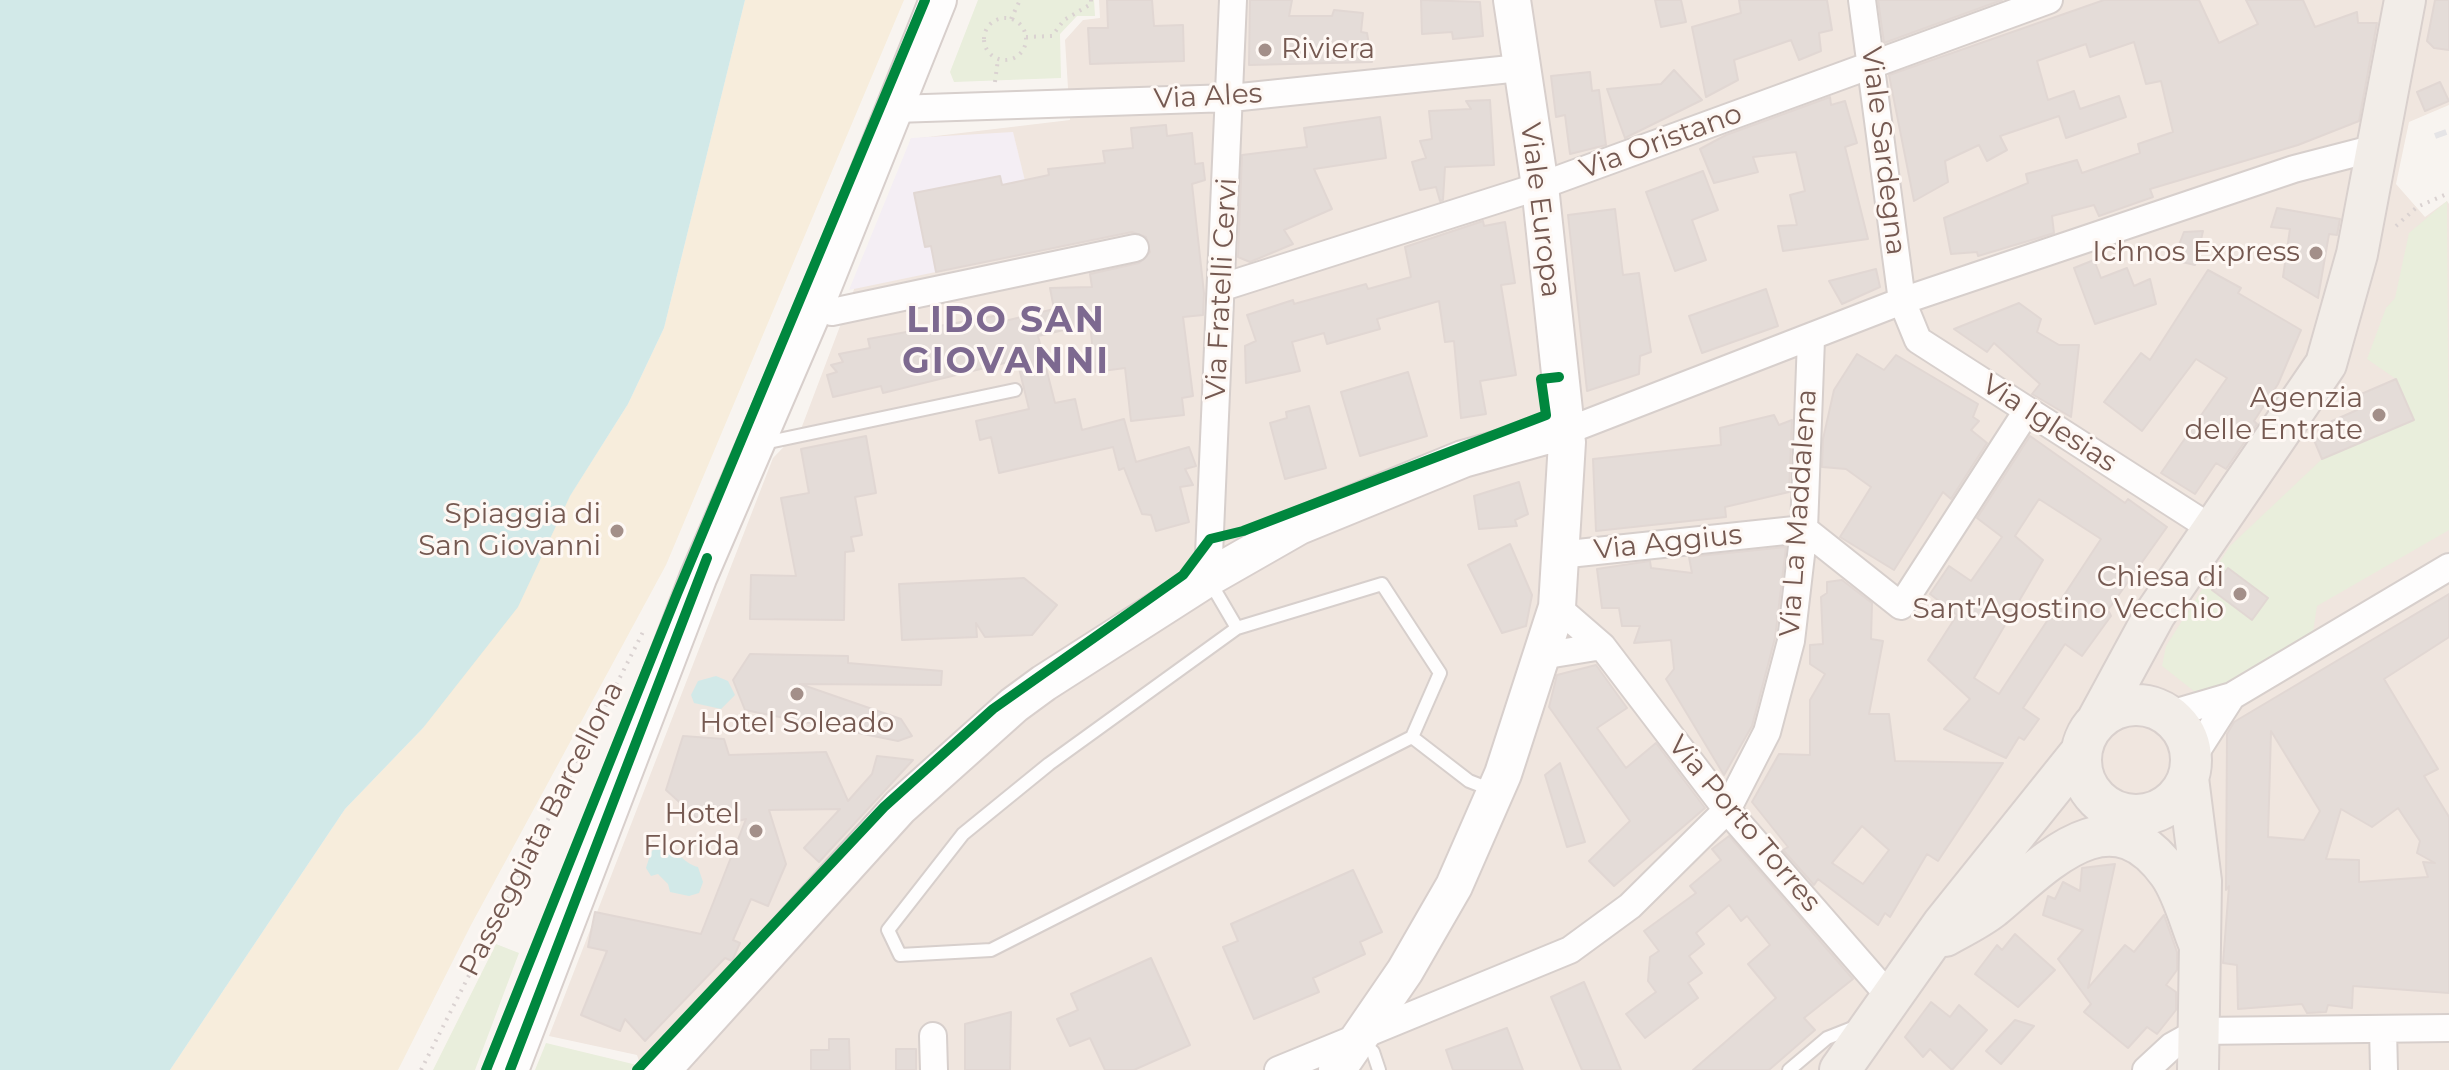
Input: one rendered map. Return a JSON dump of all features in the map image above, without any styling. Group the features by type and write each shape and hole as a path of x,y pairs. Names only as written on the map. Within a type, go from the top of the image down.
{"main road":[{"path":"2201,881 2182,850 2166,834 2116,809 2088,788 2081,771 2089,736 2155,614 2326,364 2357,254 2405,0"},
{"path":"2155,614 2149,676 2158,710"},
{"path":"1840,1070 1935,936 2089,736 2113,709 2132,704 2158,710 2180,727 2190,769 2201,881 2199,1051"},
{"path":"1935,936 2116,809 2151,814 2167,806 2180,794 2190,769"},
{"path":"1935,936 1988,911 2042,865 2080,840 2116,833 2149,849 2171,874 2200,946"}],"street":[{"path":"510,1070 698,578 816,304 938,0"},
{"name":"Via Fratelli Cervi","path":"1208,578 1223,287 1233,0"},
{"name":"Viale Europa","path":"1512,0 1540,186 1566,431"},
{"name":"Viale Sardegna","path":"1862,0 1902,301"},
{"name":"Via Oristano","path":"1223,287 1540,186 2049,0"},
{"name":"Via Ales","path":"895,109 1231,98 1520,68"},
{"path":"662,1070 900,807 1014,705 1208,578 1299,526 1463,459 1566,431 1811,339 1902,301 2294,169 2379,147"},
{"path":"816,304 832,312 1135,248"},
{"name":"Via Iglesias","path":"1902,301 1918,340 2214,530"},
{"name":"Via La Maddalena","path":"1278,1070 1570,950 1630,906 1727,810 1767,732 1791,641 1804,529 1811,339"},
{"path":"1804,529 1901,606 2027,411"},
{"path":"1337,1070 1405,971 1454,886 1496,791 1557,607 1566,431"},
{"name":"Via Aggius","path":"1559,555 1804,529"},
{"path":"2158,710 2232,696 2449,567"},
{"name":"Via Porto Torres","path":"1557,607 1602,646 1884,1008"},
{"path":"1541,656 1602,646"},
{"path":"2190,769 2232,696"},
{"path":"2146,1070 2172,1046 2199,1051 2383,1029 2449,1028"},
{"path":"2383,1029 2384,1070"},
{"path":"933,1036 934,1070"}],"lane":[{"path":"754,445 1015,390"},
{"path":"1208,578 1237,628"},
{"path":"1382,584 1440,673 1412,737 991,950 900,955 888,930 963,834 1049,764 1237,628 1382,584"},
{"path":"1412,737 1469,781 1496,791"},
{"path":"1789,1070 1827,1038 1884,1008"},
{"path":"1357,1037 1373,1052 1379,1070"}],"path":[{"path":"1011,19 1020,0"},
{"path":"1026,37 1052,36 1064,20 1091,4 1091,0"},
{"path":"1011,19 1019,23 1026,37 1021,53 1006,60 998,59 986,48 985,32 995,20 1011,19"},
{"path":"994,88 998,59"},
{"path":"2417,207 2449,193"}],"shaded area":[{"path":"1099,0 2449,0 2449,105 2409,122 2396,184 2425,217 2447,201 2449,204 2449,1070 642,1070 637,1055 549,1036 773,458 801,429 911,139 1070,120 1065,40 1083,20 1100,18"},
{"path":"1013,132 1042,250 849,290 911,138"}],"green space":[{"path":"978,0 1094,0 1095,16 1077,16 1060,34 1061,78 954,82 950,72"},
{"path":"2447,201 2449,530 2317,606 2313,632 2222,689 2199,695 2162,666 2166,646 2230,546 2322,459 2413,420 2396,379 2367,359 2386,308 2395,298 2409,233","holes":["2228,568 2268,598 2251,619 2212,590"]},
{"path":"496,944 519,953 475,1070 433,1070"},
{"path":"546,1043 637,1065 632,1070 535,1070"}],"sand":[{"name":"Spiaggia di San Giovanni","path":"745,0 904,0 666,565 471,925 398,1070 170,1070 345,809 423,728 628,404 664,328"}],"water":[{"path":"0,0 745,0 664,328 628,404 570,496 518,607 423,728 345,809 170,1070 0,1070"},
{"path":"716,676 728,681 735,695 721,709 694,703 691,695 698,681"},
{"path":"661,842 698,867 703,882 699,893 689,896 670,892 668,884 658,874 651,876 646,868 651,852"}],"building":[{"path":"1107,0 1152,0 1154,26 1183,25 1184,61 1090,64 1088,28 1108,28"},
{"path":"1250,0 1292,0 1289,16 1332,16 1334,10 1363,13 1361,32 1367,33 1372,62 1249,65"},
{"path":"1421,0 1480,2 1483,36 1453,39 1452,32 1422,34"},
{"path":"1655,0 1681,0 1686,22 1661,27"},
{"path":"1739,0 1827,0 1832,30 1819,33 1821,51 1799,60 1791,40 1734,60 1738,80 1706,97 1692,27 1741,13"},
{"path":"1878,0 2002,0 1884,43"},
{"path":"2104,0 2199,0 2219,43 2258,24 2246,0 2303,0 2315,27 2357,12 2358,23 2377,23 2359,121 2298,145 2150,189 2153,197 2099,216 2094,205 2052,216 2054,233 1978,256 1977,252 1951,254 1944,218 2028,183 2026,174 2077,160 2082,173 2140,153 2138,144 2173,132 2161,81 2146,84 2134,42 2090,57 2086,44 2037,61 2048,100 2074,91 2080,109 2119,96 2126,117 2066,138 2059,116 2000,136 2007,150 1987,161 1979,145 1945,161 1948,182 1914,201 1889,75"},
{"path":"2435,0 2449,0 2449,50 2434,48 2427,41"},
{"path":"1674,70 1702,100 1625,138 1607,89 1661,84"},
{"path":"1590,72 1592,91 1599,90 1606,145 1570,154 1565,115 1556,117 1551,76"},
{"path":"2440,82 2449,101 2425,111 2417,92"},
{"path":"1830,97 1831,105 1845,101 1857,143 1845,147 1868,239 1783,251 1778,226 1797,225 1790,195 1805,191 1796,152 1753,157 1758,172 1714,183 1700,149 1726,135"},
{"path":"1490,100 1494,165 1445,167 1443,200 1440,201 1436,187 1420,190 1412,162 1426,158 1420,141 1432,139 1429,111 1471,109 1466,101"},
{"path":"1380,117 1386,158 1314,169 1332,209 1284,230 1293,244 1250,262 1238,257 1242,155 1307,147 1304,128"},
{"path":"1166,125 1167,136 1192,133 1195,164 1203,163 1205,180 1192,184 1204,293 1203,315 1183,317 1193,396 1182,398 1184,415 1131,421 1125,368 1095,372 1090,324 1038,336 1055,403 1075,399 1082,430 1124,419 1136,462 1189,447 1196,466 1185,469 1193,485 1180,487 1189,522 1156,531 1151,515 1142,514 1124,468 1119,470 1113,447 999,473 991,437 980,440 976,421 1029,409 1017,360 883,393 881,386 833,397 827,375 837,372 831,365 843,362 839,354 870,348 868,339 1005,314 1005,321 1054,309 1050,288 1092,287 1090,274 1139,263 1150,252 1146,237 1132,232 936,272 931,246 925,247 914,193 1000,176 1002,185 1049,175 1048,169 1105,163 1103,151 1133,148 1131,128"},
{"path":"1703,171 1718,210 1692,220 1706,260 1675,271 1646,192"},
{"path":"2277,208 2340,219 2337,235 2329,234 2318,298 2283,277 2290,229 2271,227"},
{"path":"1615,209 1623,275 1639,273 1651,352 1640,356 1639,374 1587,391 1568,215"},
{"path":"1483,221 1484,226 1505,222 1515,283 1501,285 1516,375 1480,381 1486,414 1461,418 1454,341 1445,342 1439,301 1377,319 1380,329 1327,344 1324,333 1292,342 1300,371 1246,383 1245,346 1256,341 1247,315 1293,300 1294,304 1366,284 1368,289 1411,277 1405,247"},
{"path":"2203,231 2195,265 2173,260 2184,232"},
{"path":"2094,260 2101,278 2127,268 2134,286 2150,279 2156,304 2095,324 2074,268"},
{"path":"1876,269 1880,287 1842,304 1829,281"},
{"path":"2208,270 2241,288 2238,293 2301,330 2278,384 2254,421 2257,424 2226,469 2216,463 2195,494 2161,473 2227,378 2196,359 2142,431 2104,402 2141,353 2150,360"},
{"path":"1766,289 1778,326 1702,353 1689,316"},
{"path":"2019,303 2041,319 2037,332 2059,345 2079,345 2071,417 2032,394 2040,384 1994,343 1987,352 1954,329"},
{"path":"1857,354 1884,370 1896,355 1978,404 1973,417 1979,421 1971,430 1987,443 1951,499 1943,492 1894,570 1840,537 1871,487 1846,469 1822,467 1823,439 1834,390"},
{"path":"1408,372 1427,436 1360,456 1341,392"},
{"name":"Agenzia delle Entrate","path":"2396,379 2414,420 2322,459 2314,440 2334,432 2330,422 2357,410 2352,398"},
{"path":"1309,406 1326,468 1285,479 1270,423 1287,418 1286,412"},
{"path":"1774,415 1779,425 1792,420 1789,492 1725,507 1726,517 1596,531 1593,459 1721,445 1720,428"},
{"path":"866,436 876,493 855,497 862,535 851,537 854,551 845,552 844,620 750,619 751,575 796,576 781,498 809,493 801,449"},
{"path":"2030,436 2125,503 2128,499 2167,527 2108,610 2111,616 2082,656 2065,644 2023,708 2039,719 2024,740 2019,737 2006,758 1944,729 1970,699 1928,660 1957,615 1930,594 1949,566 1971,581 2002,537 1977,518","holes":["2039,499 2101,539 1999,694 1974,678 2043,560 2015,536"]},
{"path":"1519,482 1528,514 1515,520 1517,526 1479,529 1474,496"},
{"path":"1510,544 1532,595 1526,626 1502,633 1468,565"},
{"path":"1786,547 1775,638 1752,726 1724,775 1666,679 1674,669 1671,640 1634,643 1640,626 1622,626 1619,608 1602,608 1597,569 1650,561 1651,568 1692,573 1689,557"},
{"name":"Chiesa di Sant'Agostino Vecchio","path":"2228,568 2268,598 2252,620 2212,590"},
{"path":"1024,578 1057,605 1032,635 985,637 976,623 977,637 902,640 899,584"},
{"path":"1842,580 1872,603 1871,639 1883,641 1869,714 1889,714 1895,761 2003,763 1938,861 1927,854 1890,917 1885,913 1878,925 1818,879 1814,885 1783,850 1788,847 1752,802 1779,754 1810,755 1810,700 1825,674 1810,664 1810,645 1823,644 1821,597 1827,593 1827,582","holes":["1862,826 1889,850 1863,884 1832,863"]},
{"path":"2449,594 2449,637 2384,679 2438,769 2424,776 2449,817 2449,993 2353,986 2352,1008 2328,1005 2326,1012 2307,1013 2302,1004 2238,1009 2237,965 2223,963 2229,886 2226,890 2227,734 2234,722","holes":["2271,731 2320,811 2304,840 2268,837","2398,808 2420,841 2417,853 2435,863 2423,862 2428,877 2359,882 2359,860 2326,859 2341,809 2372,827"]},
{"name":"Hotel Soleado","path":"750,654 848,656 848,663 942,671 941,685 800,684 901,719 912,736 898,741 745,710 733,680"},
{"path":"1596,665 1627,708 1597,728 1626,768 1656,743 1705,808 1614,886 1589,861 1630,821 1549,707 1557,675"},
{"path":"683,736 724,739 729,755 826,752 848,801 872,774 877,756 913,760 819,862 804,848 840,809 769,810 786,864 768,906 751,899 733,940 740,943 732,961 725,958 645,1041 625,1019 620,1031 581,1015 607,951 588,947 595,912 701,934 746,819 722,825 716,811 697,818 666,790"},
{"path":"1560,763 1585,842 1567,847 1545,775"},
{"path":"1729,836 1853,979 1804,1018 1815,1030 1769,1070 1693,1070 1776,998 1748,964 1770,945 1747,916 1741,921 1729,905 1696,933 1704,944 1689,956 1702,973 1688,983 1698,998 1645,1038 1626,1014 1656,992 1648,981 1650,957 1659,951 1644,931 1696,893 1690,886 1721,860 1712,849"},
{"path":"2115,864 2088,988 2125,945 2134,952 2164,915 2177,952 2177,970 2166,985 2176,992 2176,1010 2157,1034 2147,1027 2128,1048 2084,1012 2091,1004 2058,959 2083,930 2043,915 2048,896 2055,899 2063,882 2080,891 2082,868"},
{"path":"1353,870 1382,932 1360,942 1365,954 1313,978 1319,992 1254,1019 1223,947 1238,941 1231,924"},
{"path":"2015,934 2055,970 2018,1007 1975,974 1997,945 2002,950"},
{"path":"1151,958 1190,1045 1134,1070 1105,1070 1090,1038 1070,1046 1057,1019 1078,1010 1071,994"},
{"path":"1584,982 1621,1070 1582,1070 1551,997"},
{"path":"1931,1002 1950,1017 1959,1005 1987,1030 1952,1070 1930,1049 1923,1057 1905,1037"},
{"path":"1011,1012 1010,1070 965,1070 965,1024"},
{"path":"2015,1020 2034,1026 2001,1064 1986,1051"},
{"path":"1507,1028 1523,1070 1453,1070 1446,1050"},
{"path":"829,1039 849,1039 850,1070 811,1070 811,1050 829,1050"},
{"path":"896,1049 916,1049 916,1070 896,1070"}],"railway":[{"path":"2435,136 2449,131"}],"cycle path":[{"name":"Passeggiata Barcellona","path":"486,1070 677,594 925,0"},
{"path":"637,1070 884,807 993,709 1183,575 1210,539 1243,531 1546,415 1541,379 1559,377"},
{"path":"510,1070 707,558"}],"place":[{"name":"Riviera","path":"1265,50"},
{"name":"Ichnos Express","path":"2316,253"},
{"name":"Agenzia delle Entrate","path":"2379,415"},
{"name":"Spiaggia di San Giovanni","path":"617,531"},
{"name":"Chiesa di Sant'Agostino Vecchio","path":"2240,594"},
{"name":"Hotel Soleado","path":"797,694"},
{"name":"Hotel Florida","path":"756,831"}],"district":[{"name":"LIDO SAN GIOVANNI","path":"1006,342"}]}
